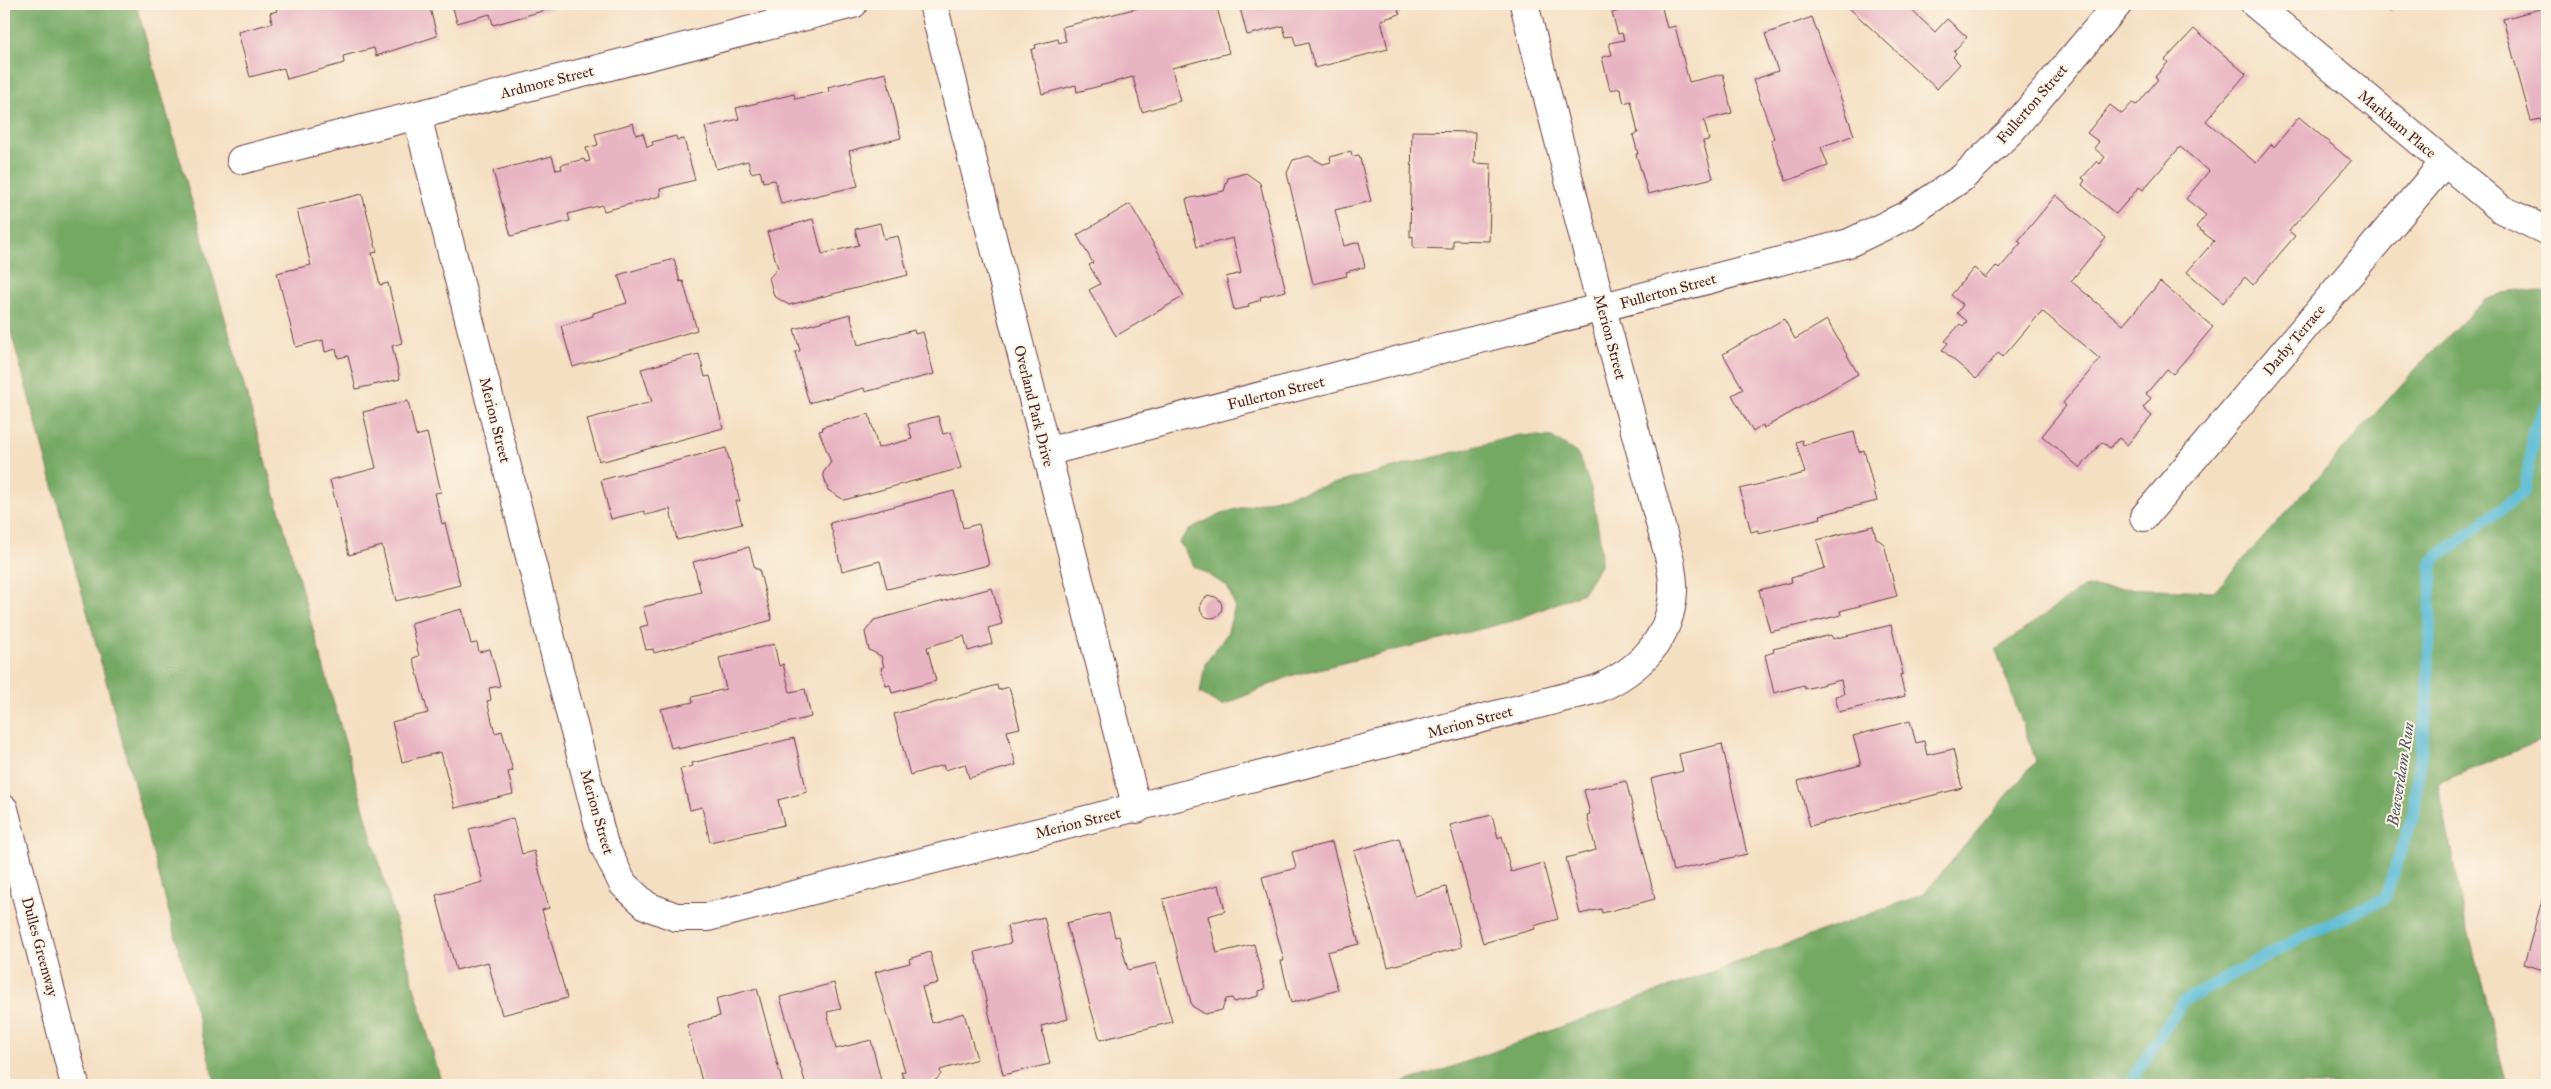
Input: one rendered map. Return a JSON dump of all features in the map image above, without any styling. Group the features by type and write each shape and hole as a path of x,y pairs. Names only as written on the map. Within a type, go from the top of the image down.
{"main road":[{"name":"Ardmore Street","path":"241,160 853,4"},
{"name":"Overland Park Drive","path":"933,4 1137,809"},
{"name":"Merion Street","path":"417,116 604,845 623,884 647,906 676,917 708,917 1137,809 1597,689 1619,680 1648,656 1657,645 1666,626 1674,591 1670,560 1602,309 1524,4"},
{"name":"Fullerton Street","path":"1046,452 1602,309 1849,243 1907,215 1962,178 2010,132 2118,4"},
{"name":"Markham Place","path":"2254,4 2501,209 2547,231"},
{"name":"Darby Terrace","path":"2144,516 2444,163"},
{"name":"Dulles Greenway","path":"4,809 75,1085"}],"green space":[{"path":"4,4 136,4 442,1085 216,1085 4,306"},
{"path":"2518,289 2547,294 2547,738 2438,783 2462,906 2507,1085 1394,1085 1446,1069 1924,894 2036,761 1996,650 2083,587 2215,591 2422,362 2485,300"},
{"path":"1519,435 1552,437 1578,454 1591,488 1600,539 1601,564 1583,593 1513,621 1290,676 1222,706 1200,693 1205,664 1227,634 1235,606 1227,586 1194,566 1179,542 1190,529 1222,513"}],"building":[{"path":"275,4 429,4 437,36 376,56 374,48 343,56 344,63 287,79 284,68 250,77 238,32 272,23 270,13 277,11"},
{"path":"452,4 552,4 553,8 493,25 490,14 457,23"},
{"path":"1154,4 1216,4 1229,53 1172,68 1180,101 1142,112 1133,77 1077,92 1076,85 1042,94 1031,50 1036,48 1035,45 1058,39 1059,43 1066,41 1062,27"},
{"path":"1239,4 1418,4 1398,10 1400,14 1381,20 1388,49 1315,68 1308,43 1296,46 1293,36 1286,37 1283,26 1247,35"},
{"path":"1624,4 1661,4 1667,28 1675,26 1689,82 1723,74 1732,113 1704,120 1709,140 1703,141 1713,178 1648,194 1636,154 1638,154 1633,135 1638,133 1631,101 1624,103 1620,88 1610,90 1602,57 1612,55 1609,43 1624,40 1622,33 1618,34 1612,13 1618,11 1616,6"},
{"path":"1848,4 1912,4 1908,7 1935,32 1947,19 1967,37 1954,51 1956,53 1953,57 1960,64 1937,89 1849,8"},
{"path":"2382,4 2399,4 2391,12"},
{"path":"2547,7 2547,130 2545,131 2541,119 2531,121 2503,19"},
{"path":"1812,17 1854,135 1821,147 1828,166 1786,181 1771,140 1774,138 1753,80 1778,71 1765,34"},
{"path":"2194,29 2246,74 2206,121 2256,163 2272,144 2274,147 2299,117 2351,161 2289,231 2295,236 2253,285 2245,277 2223,303 2187,272 2214,241 2196,227 2206,215 2186,199 2209,171 2180,147 2143,190 2139,187 2116,214 2082,185 2085,180 2082,178 2097,161 2100,164 2105,157 2094,148 2099,142 2087,133 2110,105 2122,114 2132,103 2137,105 2158,79 2155,77 2168,62 2165,60"},
{"path":"886,73 901,138 849,151 858,186 781,204 775,180 763,182 760,171 751,173 748,161 716,169 705,127 739,119 736,108 794,94 795,99 829,92 828,87"},
{"path":"633,123 636,135 643,133 647,147 653,145 652,142 676,136 677,140 684,139 695,180 660,189 661,196 604,211 602,205 568,214 570,221 511,236 493,171 552,156 556,170 562,169 561,165 584,159 585,162 590,161 586,148 598,145 595,134"},
{"path":"1412,131 1475,132 1474,163 1491,164 1489,241 1453,240 1453,249 1413,248 1413,236 1410,237"},
{"path":"1351,151 1352,156 1359,155 1371,201 1335,210 1344,246 1359,242 1365,267 1346,272 1347,276 1313,284 1287,173 1293,160 1309,156 1323,164 1331,162 1330,157"},
{"path":"1246,173 1260,183 1286,291 1260,297 1261,300 1248,304 1249,307 1234,310 1226,277 1241,273 1233,238 1197,247 1186,199 1224,191 1228,178"},
{"path":"362,194 377,252 372,253 380,285 388,283 402,343 392,346 400,379 356,389 348,356 338,358 336,349 325,352 323,340 296,347 277,273 311,265 297,210"},
{"path":"2056,195 2106,238 2071,281 2123,325 2160,282 2213,327 2173,374 2167,369 2146,394 2151,398 2143,408 2152,416 2127,445 2119,438 2110,448 2102,442 2080,468 2042,436 2066,406 2063,403 2100,359 2042,311 2003,357 1998,353 1976,379 1942,350 1948,343 1945,341 1960,324 1963,326 1967,321 1957,313 1963,305 1951,295 1974,268 1986,278 1996,266 1999,269 2021,243 2018,241"},
{"path":"1130,204 1184,296 1116,336 1089,290 1100,284 1089,265 1093,263 1077,235"},
{"path":"813,219 822,254 859,245 855,229 880,223 884,239 898,236 908,275 789,305 774,296 769,278 778,268 767,232"},
{"path":"674,259 680,282 683,281 697,330 573,367 561,326 593,316 593,313 627,303 618,275"},
{"path":"850,314 858,345 914,330 915,334 923,332 934,374 865,392 864,388 809,403 795,352 800,351 794,329"},
{"path":"1784,319 1795,339 1827,320 1858,374 1764,428 1763,425 1753,432 1732,395 1743,389 1723,354"},
{"path":"699,354 705,377 710,376 723,428 599,461 587,419 652,402 641,369"},
{"path":"408,401 416,436 427,433 441,492 435,493 442,524 445,523 460,585 396,601 382,546 349,555 330,480 376,468 363,412"},
{"path":"869,414 878,448 912,439 908,424 938,416 943,434 951,432 961,468 844,500 828,490 823,473 831,462 819,431 823,430 822,427"},
{"path":"1854,432 1859,452 1864,450 1877,501 1820,515 1821,518 1758,533 1758,530 1751,532 1740,489 1805,473 1796,442 1802,440 1803,445"},
{"path":"726,448 740,501 736,501 742,524 677,540 670,509 646,515 644,511 611,519 601,480"},
{"path":"954,491 963,528 979,524 989,565 887,589 880,561 842,571 830,523"},
{"path":"1873,526 1876,538 1884,544 1897,596 1840,611 1841,615 1770,632 1759,590 1792,582 1791,578 1825,568 1817,540"},
{"path":"749,547 755,569 759,569 772,620 654,653 653,649 646,650 640,627 648,625 643,607 701,592 693,562"},
{"path":"992,588 1002,624 988,628 992,644 968,651 964,636 927,647 936,681 892,693 890,685 886,686 881,668 884,667 881,656 869,650 865,632 874,620"},
{"path":"1211,596 1219,599 1222,607 1219,615 1211,618 1203,615 1200,607 1203,599"},
{"path":"462,609 471,644 477,643 479,652 490,649 500,686 489,688 491,700 487,701 495,733 502,731 513,771 508,772 513,794 455,808 441,752 402,762 392,722 428,713 413,658 419,656 411,623"},
{"path":"1891,625 1903,674 1900,675 1905,696 1839,712 1835,696 1844,694 1841,680 1805,689 1804,685 1774,693 1765,655 1774,652 1773,649 1831,635 1833,639"},
{"path":"774,644 779,666 783,664 790,692 805,689 811,717 678,749 678,746 671,748 661,709 693,702 692,697 726,689 719,658"},
{"path":"997,685 998,690 1009,687 1020,728 1007,731 1016,765 969,778 965,764 945,770 943,765 910,775 894,714"},
{"path":"1910,721 1916,743 1924,741 1927,755 1953,749 1962,788 1810,826 1798,781 1861,765 1853,736"},
{"path":"794,738 807,792 778,800 784,825 710,842 702,807 690,810 680,769 693,766 692,763"},
{"path":"1722,744 1747,854 1673,871 1651,779 1683,771 1679,754"},
{"path":"1626,781 1655,899 1602,913 1601,909 1580,914 1566,858 1596,850 1587,815 1590,814 1584,790"},
{"path":"1492,815 1498,838 1502,836 1511,872 1543,863 1558,919 1534,926 1535,929 1483,943 1450,825"},
{"path":"513,818 522,854 534,851 549,908 542,910 567,998 502,1015 488,962 456,970 436,895 483,882 469,829"},
{"path":"1399,838 1415,896 1446,887 1462,947 1388,967 1354,851"},
{"path":"1332,842 1359,944 1327,952 1338,990 1291,1003 1281,961 1284,961 1262,877 1296,868 1292,852"},
{"path":"2547,882 2547,971 2524,964"},
{"path":"1219,885 1225,911 1208,916 1217,953 1254,944 1265,989 1259,991 1259,996 1234,1002 1232,998 1226,999 1222,1010 1205,1014 1192,1006 1163,899"},
{"path":"1109,913 1115,937 1119,936 1128,970 1156,963 1172,1022 1100,1040 1066,923"},
{"path":"1044,917 1068,1019 1041,1026 1050,1064 1003,1075 975,952 1011,943 1007,926"},
{"path":"930,952 938,983 922,987 932,1023 964,1013 977,1059 940,1070 941,1074 936,1080 917,1085 903,1078 901,1072 905,1071 875,972 910,963 909,959"},
{"path":"834,983 841,1009 827,1012 836,1049 871,1040 882,1085 806,1085 780,997"},
{"path":"757,988 783,1085 703,1085 687,1025 720,1016 716,999"}],"waterway":[{"name":"Beaverdam Run","path":"2131,1085 2133,1078 2182,1002 2296,940 2385,898 2413,816 2427,706 2432,561 2525,491 2534,431 2547,405"}]}
